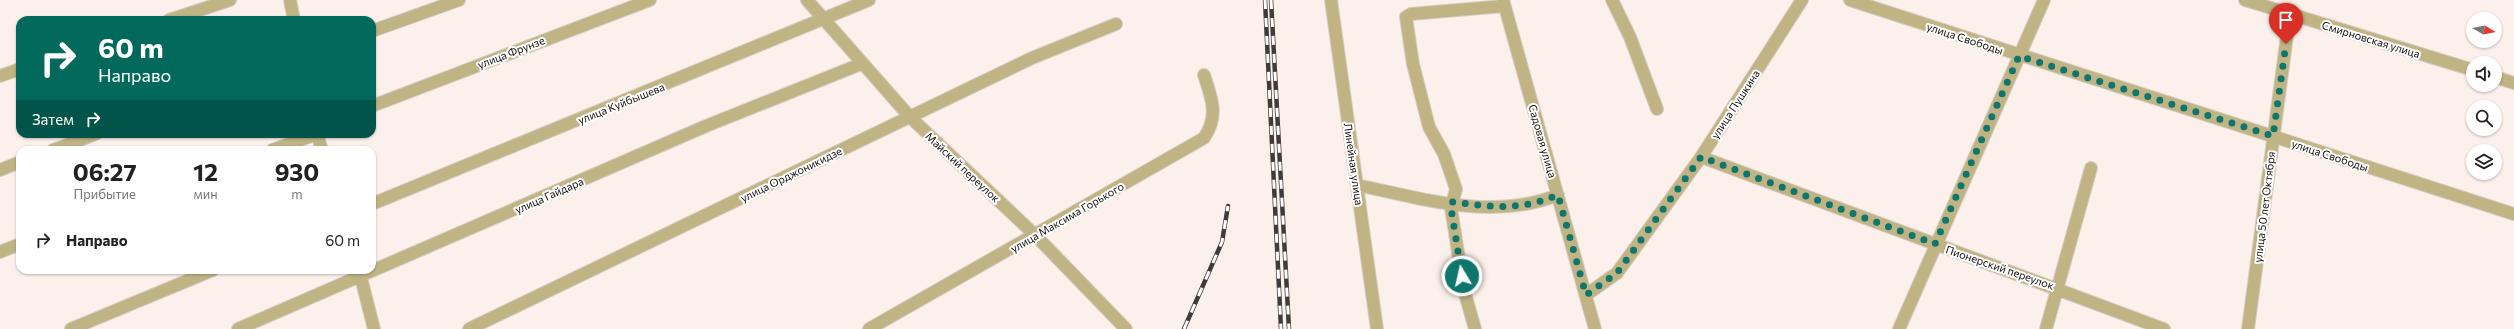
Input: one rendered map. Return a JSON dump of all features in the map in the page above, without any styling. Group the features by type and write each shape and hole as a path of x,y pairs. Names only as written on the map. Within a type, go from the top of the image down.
{"street":[{"path":"181,16 230,0"},
{"path":"290,0 293,16"},
{"path":"376,30 459,0"},
{"name":"улица Фрунзе","path":"376,104 650,0"},
{"name":"Майский переулок","path":"807,0 825,19 861,64 910,117 1035,235 1126,329"},
{"name":"улица Куйбышева","path":"376,202 869,0"},
{"name":"Линейная улица","path":"1331,0 1377,329"},
{"path":"1612,0 1630,37 1657,109"},
{"name":"улица Пушкина","path":"1586,295 1617,273 1701,157 1802,0"},
{"name":"улица Свободы","path":"1850,0 2019,56 2514,214"},
{"path":"1899,329 1935,244 2044,0"},
{"name":"Смирновская улица","path":"2245,0 2466,68"},
{"path":"1475,329 1464,290 1451,208 1456,189 1444,154 1430,127 1414,64 1406,17 1411,14 1504,3"},
{"name":"Садовая улица","path":"1504,3 1595,329"},
{"name":"улица 50 лет Октября","path":"2248,329 2290,13"},
{"name":"улица Орджоникидзе","path":"469,329 1032,58 1116,24"},
{"name":"улица Гайдара","path":"376,266 706,126 861,64"},
{"path":"0,76 16,70"},
{"name":"улица Максима Горького","path":"869,329 1204,138 1213,128 1216,112 1204,75"},
{"path":"2502,79 2514,83"},
{"path":"64,146 85,138"},
{"path":"283,146 306,138"},
{"name":"Пионерский переулок","path":"1701,157 2164,329"},
{"path":"0,170 16,164"},
{"path":"2046,329 2092,168"},
{"path":"1357,185 1452,202 1513,207 1535,204 1558,195"},
{"path":"0,252 16,246"},
{"path":"71,329 203,274"},
{"name":"улица Гайдара","path":"238,329 358,274"},
{"path":"360,274 374,329"}],"railway":[{"path":"1265,0 1281,329"},
{"path":"1271,0 1289,329"},
{"path":"1184,329 1222,242 1228,206"}],"route":[{"path":"1462,276 1451,208 1452,202 1484,206 1513,207 1535,204 1558,195 1586,295 1617,273 1701,157 1935,244 2019,56 2273,136 2286,44"}]}
